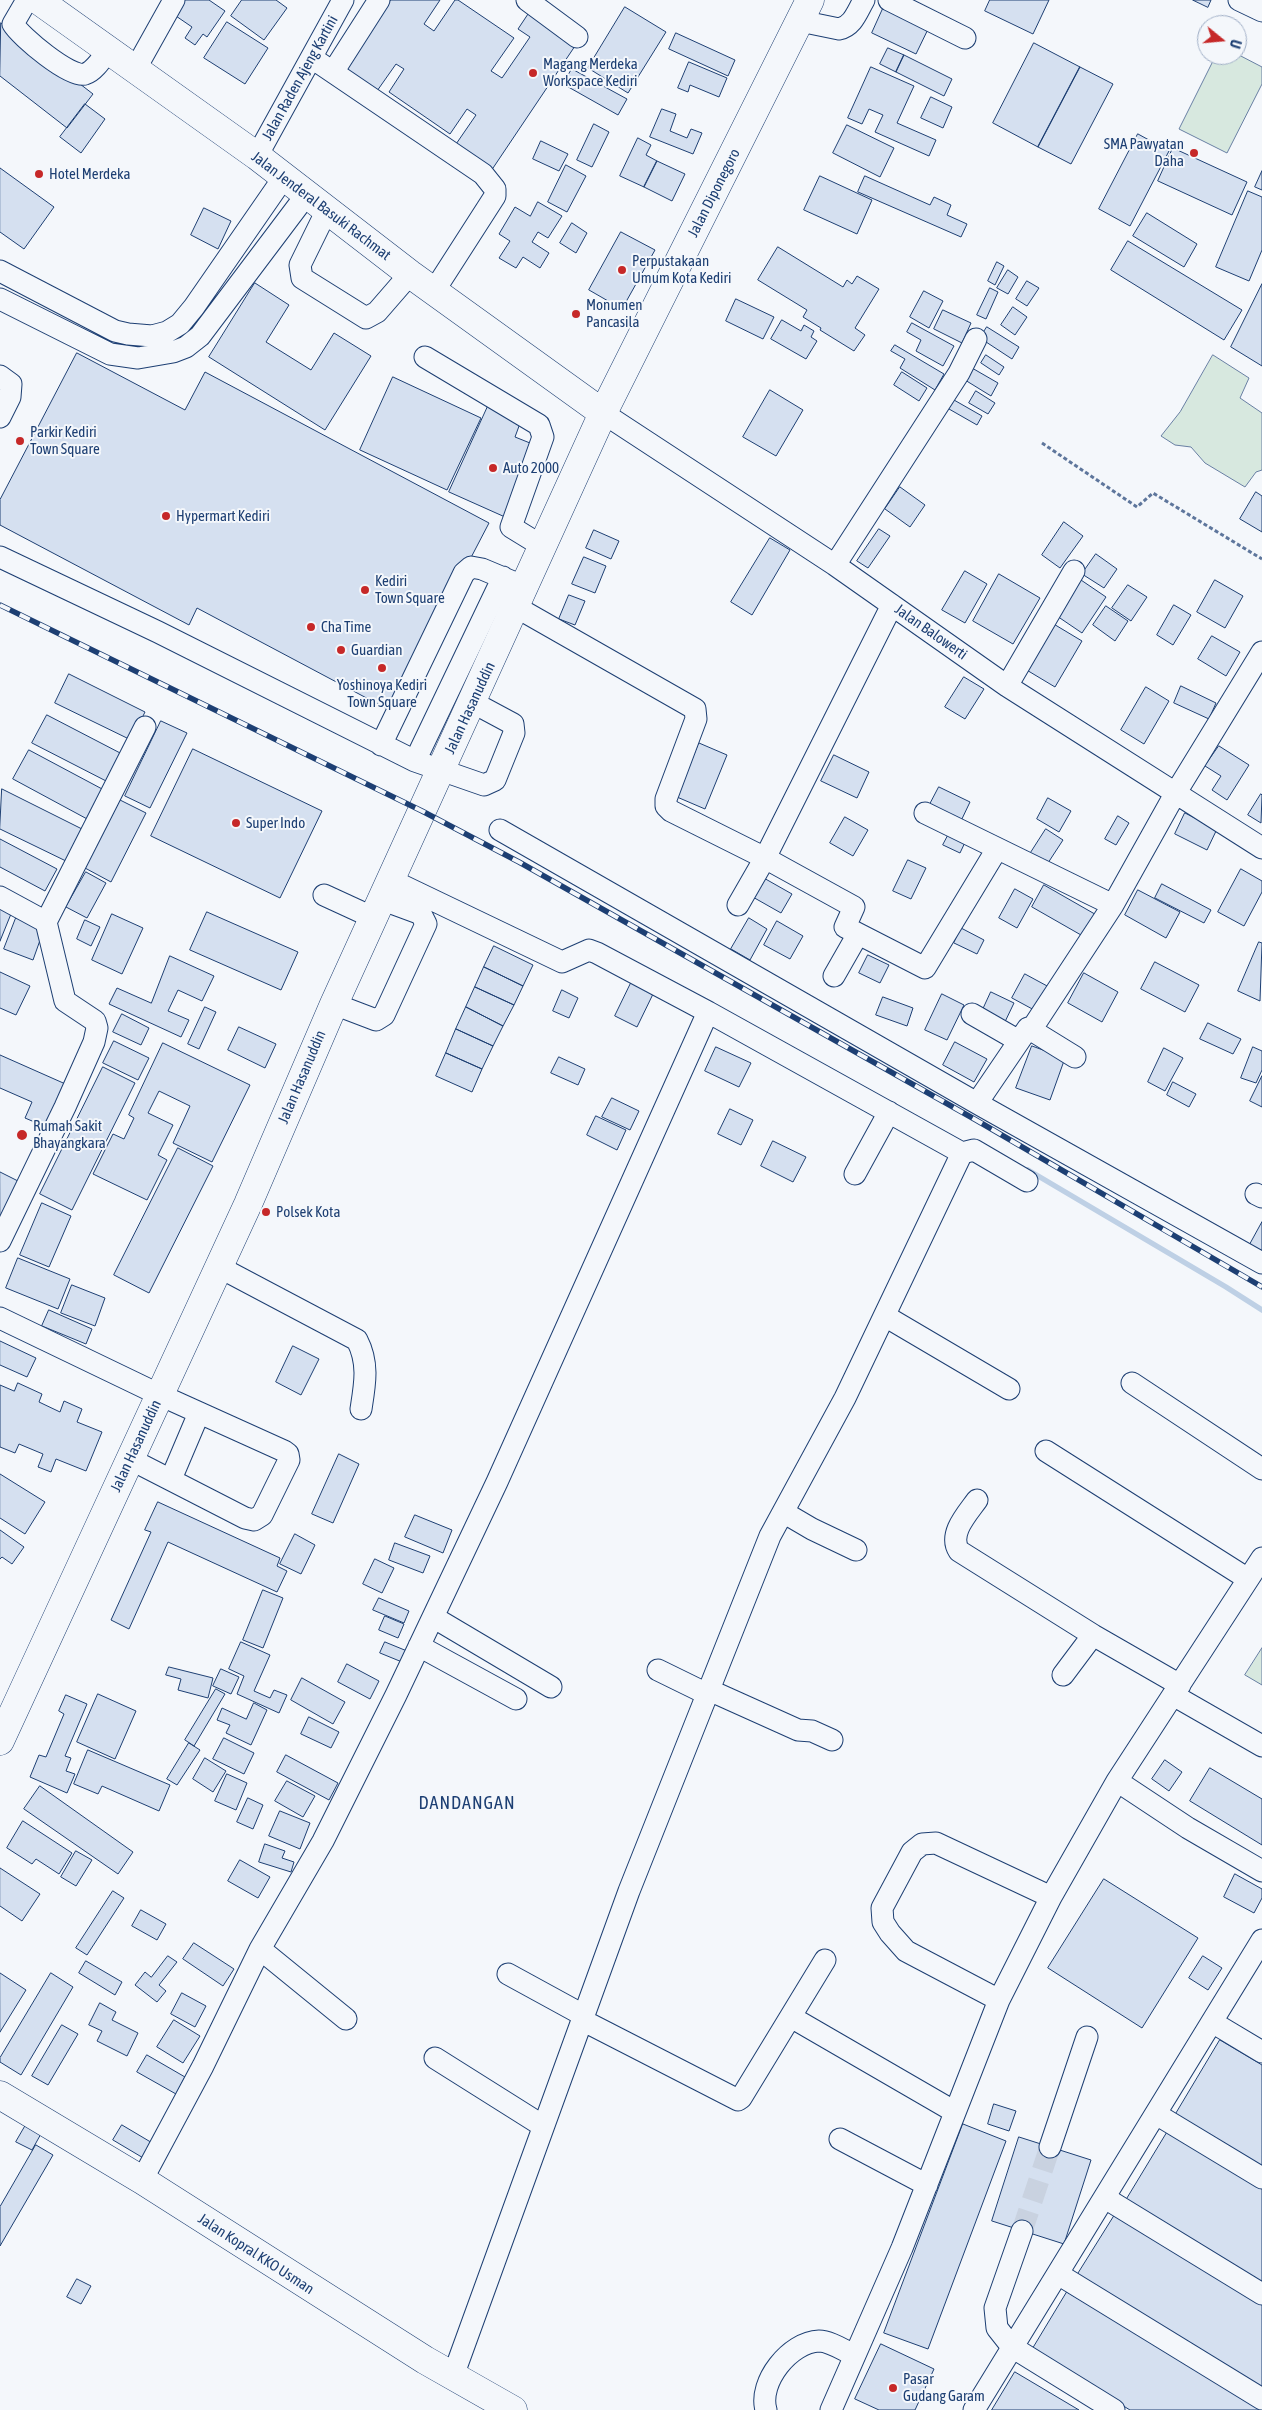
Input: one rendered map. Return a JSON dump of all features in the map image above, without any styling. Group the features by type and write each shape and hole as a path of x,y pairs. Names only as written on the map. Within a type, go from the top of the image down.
{"main road":[{"name":"Jalan Jenderal Basuki Rachmat","path":"41,2 257,156 410,274 603,412"},
{"name":"Jalan Diponegoro","path":"603,412 805,11"},
{"name":"Jalan Hasanuddin","path":"0,1741 219,1267 334,1004 441,772 472,702 515,590 542,546 603,412"},
{"name":"Jalan Kopral KKO Usman","path":"0,2095 142,2180 452,2376 513,2410"}],"street":[{"path":"136,68 174,0"},
{"name":"Jalan Raden Ajeng Kartini","path":"257,156 342,0"},
{"path":"333,72 379,0"},
{"path":"527,0 577,37"},
{"path":"805,11 839,29 845,28 850,25 864,0"},
{"path":"889,0 965,38"},
{"path":"1239,0 1262,11"},
{"path":"41,2 7,21 19,34 54,61 78,74 85,74 110,50"},
{"path":"312,58 483,174 495,189 495,196 434,291"},
{"path":"0,271 115,331 152,336 167,332 180,324 194,308 284,177"},
{"path":"317,202 300,265 302,278 366,318 377,312 410,274"},
{"path":"0,299 110,354 138,358 173,352 186,347 200,336 317,202"},
{"path":"56,328 66,306"},
{"path":"110,354 115,331"},
{"path":"834,564 959,373 976,339"},
{"path":"425,357 538,425 542,437 511,527 542,546"},
{"path":"0,376 11,384 10,397 0,418"},
{"name":"Jalan Balowerti","path":"603,412 834,564 1008,686 1262,848"},
{"path":"0,557 158,632 415,761 441,772 484,785 495,780 514,733 512,724 472,702"},
{"path":"381,744 464,573 471,566 515,590 695,709 696,719 666,799 666,806 671,811 765,858 854,907 845,927 858,934 925,968 997,849"},
{"path":"1008,686 1074,571"},
{"path":"415,761 515,590"},
{"path":"738,905 765,858 892,604"},
{"path":"977,1103 1025,1036 1113,905 1175,794 1262,652"},
{"path":"0,1241 65,1107 97,1035 94,1021 69,1005 62,994 46,922 145,727"},
{"path":"924,812 1113,905"},
{"path":"500,830 977,1103 1262,1262"},
{"path":"324,895 383,899 562,962 589,950 597,953 708,1012 962,1153 974,1150 1027,1181"},
{"path":"0,898 46,922"},
{"path":"334,1004 376,1020 384,1015 426,924 421,914 383,899"},
{"path":"834,976 858,934"},
{"path":"142,2180 203,2066 260,1949 323,1841 419,1646 497,1482 708,1012"},
{"path":"972,1014 1075,1057"},
{"path":"855,1174 889,1112"},
{"path":"452,2376 629,1891 770,1536 845,1398 962,1153"},
{"path":"219,1267 356,1340 362,1349 366,1370 361,1409"},
{"path":"885,1316 1009,1389"},
{"path":"0,1318 160,1395 284,1451 288,1454 289,1460 262,1515 254,1520 245,1518 130,1459"},
{"path":"1132,1383 1262,1469"},
{"path":"171,1479 199,1413"},
{"path":"1046,1451 1248,1580"},
{"path":"977,1500 962,1522 955,1538 955,1545 959,1551 1093,1635 1262,1746"},
{"path":"783,1512 812,1530 856,1550"},
{"path":"831,2410 902,2248 999,2000 1051,1897 1117,1781 1262,1558"},
{"path":"433,1617 551,1687"},
{"path":"1063,1675 1093,1635"},
{"path":"419,1646 516,1699"},
{"path":"658,1670 798,1730 812,1731 832,1740"},
{"path":"1117,1781 1188,1828 1262,1871"},
{"path":"999,2000 906,1951 883,1922 882,1908 912,1852 922,1844 936,1843 1051,1897"},
{"path":"260,1949 346,2020"},
{"path":"974,2410 1106,2198 1212,2022 1259,1951"},
{"path":"508,1974 582,2018 738,2100 825,1960"},
{"path":"791,2017 955,2112"},
{"path":"1212,2022 1262,2052"},
{"path":"1050,2147 1086,2037"},
{"path":"435,2058 543,2126"},
{"path":"1156,2114 1262,2178"},
{"path":"840,2139 927,2185"},
{"path":"1106,2198 1262,2294"},
{"path":"1022,2231 995,2308 997,2328 1012,2347 1114,2410"},
{"path":"1058,2274 1262,2399"},
{"path":"766,2410 764,2402 767,2385 786,2356 801,2344 820,2341 854,2355"}],"path":[{"path":"1042,443 1136,507 1153,493 1262,559"}],"shaded area":[{"path":"1247,59 1262,67 1262,84 1227,153 1179,129 1211,65 1247,65"},
{"path":"1213,355 1249,378 1240,398 1262,413 1262,470 1256,472 1245,487 1205,463 1191,447 1175,445 1161,436 1180,412"},
{"path":"1262,1648 1262,1685 1245,1675"}],"building":[{"path":"183,0 209,0 225,11 207,37 203,34 195,45 185,38 192,27 173,14"},
{"path":"242,0 276,0 287,8 264,40 231,16"},
{"path":"391,0 440,0 424,24 434,31 455,0 458,0 514,38 491,71 502,78 530,37 518,29 528,14 575,46 491,171 454,147 476,115 467,109 450,134 389,92 404,69 396,64 377,91 344,69"},
{"path":"990,0 1049,0 1033,34 985,11"},
{"path":"1193,0 1211,0 1208,7"},
{"path":"886,2 931,23 916,54 872,33"},
{"path":"625,7 666,32 628,93 588,68"},
{"path":"227,22 268,48 245,84 204,58"},
{"path":"1,23 93,94 67,128 0,76"},
{"path":"676,33 735,60 728,76 669,49"},
{"path":"1034,43 1080,67 1038,147 993,123"},
{"path":"888,48 904,55 896,72 880,64"},
{"path":"904,55 952,79 944,96 896,72"},
{"path":"689,62 727,78 719,97 690,85 688,92 678,88"},
{"path":"871,67 914,86 897,123 936,140 929,156 875,132 883,115 869,109 862,124 848,118"},
{"path":"1080,67 1113,84 1071,164 1038,147"},
{"path":"572,69 627,99 618,115 563,84"},
{"path":"931,97 952,107 943,128 921,118"},
{"path":"85,104 105,119 81,153 60,137"},
{"path":"662,109 676,114 670,131 687,138 691,129 702,133 693,154 650,137"},
{"path":"594,124 609,132 592,167 577,160"},
{"path":"847,125 894,148 880,177 833,153"},
{"path":"1138,134 1169,151 1130,226 1099,209"},
{"path":"638,138 651,145 646,155 657,161 644,187 620,176"},
{"path":"541,141 568,154 559,171 533,159"},
{"path":"1173,148 1247,182 1232,215 1158,181"},
{"path":"657,161 685,174 672,201 644,187"},
{"path":"566,165 586,176 567,212 548,202"},
{"path":"0,168 54,207 24,249 0,232"},
{"path":"1262,171 1262,190 1255,187"},
{"path":"820,176 872,200 857,234 804,210"},
{"path":"865,176 930,205 934,197 951,205 947,215 967,224 961,237 858,192"},
{"path":"1248,191 1262,197 1262,250 1249,281 1216,267"},
{"path":"538,202 562,216 548,238 538,232 532,242 549,253 540,268 523,257 516,268 499,258 510,241 499,234 515,207 530,216"},
{"path":"204,208 231,221 218,249 191,235"},
{"path":"1147,213 1197,244 1184,267 1133,236"},
{"path":"572,223 587,233 576,253 560,243"},
{"name":"Perpustakaan Umum Kota Kediri","path":"621,232 655,250 622,309 589,290"},
{"path":"1128,241 1242,310 1224,340 1111,270"},
{"path":"778,247 843,287 847,280 852,284 857,276 879,289 855,328 865,335 854,351 803,317 807,310 758,280"},
{"path":"997,262 1004,266 995,285 988,281"},
{"path":"1008,270 1018,277 1008,294 997,288"},
{"path":"1027,281 1039,288 1027,306 1016,299"},
{"path":"255,283 289,305 266,342 311,370 334,333 371,356 325,430 209,357"},
{"path":"1262,284 1262,366 1231,347"},
{"path":"990,288 998,292 986,319 977,315"},
{"path":"924,291 943,301 929,328 910,317"},
{"path":"736,299 774,317 763,339 726,321"},
{"path":"1013,307 1027,317 1015,335 1001,325"},
{"path":"943,310 971,323 962,343 934,329"},
{"path":"782,320 801,331 804,325 814,331 811,337 817,341 806,359 771,339"},
{"path":"912,323 954,346 943,366 916,351 921,340 907,332"},
{"path":"987,327 1019,347 1012,359 980,338"},
{"path":"895,345 944,374 935,390 900,368 905,359 891,351"},
{"path":"77,353 185,410 205,372 489,523 391,711 197,608 189,625 0,525 0,500"},
{"path":"986,355 1004,367 999,375 981,363"},
{"path":"972,368 998,383 991,396 965,380"},
{"path":"902,372 927,388 919,401 894,385"},
{"path":"393,377 481,418 447,490 360,450"},
{"path":"770,390 803,410 776,456 743,437"},
{"path":"976,391 995,403 988,414 969,403"},
{"name":"Auto 2000","path":"494,393 526,407 515,437 535,445 505,517 449,492"},
{"path":"954,400 982,416 977,425 949,409"},
{"path":"900,487 925,505 910,527 885,509"},
{"path":"1256,492 1262,496 1262,532 1240,519"},
{"path":"1064,522 1083,536 1060,568 1042,555"},
{"path":"879,529 890,536 868,568 857,561"},
{"path":"594,530 619,541 611,559 586,548"},
{"path":"770,538 790,550 752,615 731,602"},
{"path":"1096,554 1117,569 1104,588 1082,574"},
{"path":"584,557 606,566 595,593 572,584"},
{"path":"965,571 987,584 965,623 942,610"},
{"path":"999,574 1040,598 1013,644 973,621"},
{"path":"1078,578 1106,597 1082,633 1054,614"},
{"path":"1215,580 1243,596 1225,628 1197,612"},
{"path":"1128,585 1147,597 1131,621 1112,608"},
{"path":"569,595 585,601 575,625 559,619"},
{"path":"1174,605 1191,615 1173,645 1157,635"},
{"path":"1106,606 1128,621 1115,641 1093,625"},
{"path":"1052,623 1082,641 1055,687 1025,669"},
{"path":"1212,636 1240,652 1226,676 1198,659"},
{"path":"69,674 145,712 131,740 55,703"},
{"path":"964,677 984,689 965,719 945,707"},
{"path":"1181,686 1216,703 1209,719 1174,703"},
{"path":"1146,687 1169,701 1144,744 1121,730"},
{"path":"47,715 124,755 110,783 32,743"},
{"path":"161,721 187,733 150,808 125,796"},
{"path":"699,743 727,755 705,809 677,797"},
{"path":"1219,746 1249,765 1227,800 1212,790 1221,776 1205,766"},
{"name":"Super Indo","path":"193,749 322,811 280,898 151,836"},
{"path":"29,750 104,790 89,820 13,779"},
{"path":"834,755 869,772 857,798 821,781"},
{"path":"939,787 970,802 960,823 928,808"},
{"path":"2,789 84,830 68,862 0,829"},
{"path":"1262,795 1261,823 1248,815"},
{"path":"1048,798 1071,811 1059,832 1037,819"},
{"path":"120,800 146,813 111,882 85,868"},
{"path":"1185,813 1217,829 1207,850 1175,834"},
{"path":"1118,816 1129,823 1116,845 1105,839"},
{"path":"845,817 868,830 853,856 830,843"},
{"path":"952,828 968,836 960,853 943,845"},
{"path":"1046,829 1063,840 1046,866 1030,854"},
{"path":"0,839 57,869 45,891 0,867"},
{"path":"908,860 926,868 911,899 893,891"},
{"path":"1241,869 1262,881 1262,892 1244,926 1218,912"},
{"path":"86,872 106,883 87,918 66,907"},
{"path":"762,877 792,894 781,913 751,896"},
{"path":"1162,884 1211,910 1204,923 1155,898"},
{"path":"1044,885 1100,917 1088,939 1032,907"},
{"path":"1015,889 1033,899 1017,928 999,918"},
{"path":"1138,890 1180,912 1166,938 1125,915"},
{"path":"0,904 13,909 0,941"},
{"path":"207,912 298,952 281,990 190,950"},
{"path":"112,914 143,928 122,974 92,960"},
{"path":"16,918 44,929 33,960 4,949"},
{"path":"749,918 767,929 750,960 731,949"},
{"path":"85,920 100,927 91,946 77,939"},
{"path":"777,921 803,936 790,959 764,945"},
{"path":"961,928 984,940 977,954 954,943"},
{"path":"1259,942 1262,943 1260,1001 1238,991"},
{"path":"494,946 533,965 523,986 484,967"},
{"path":"868,955 889,965 880,983 859,973"},
{"path":"170,956 214,976 202,1001 178,990 168,1011 189,1020 181,1037 109,1004 117,988 151,1003"},
{"path":"1155,962 1199,985 1185,1012 1141,989"},
{"path":"484,967 523,986 514,1005 475,987"},
{"path":"0,972 30,986 16,1015 0,1008"},
{"path":"1084,973 1118,992 1102,1022 1068,1003"},
{"path":"1025,974 1049,987 1036,1011 1012,998"},
{"path":"632,981 654,992 637,1027 615,1016"},
{"path":"475,987 514,1005 503,1026 466,1007"},
{"path":"562,990 578,998 569,1018 553,1011"},
{"path":"991,992 1014,1003 1002,1028 980,1016"},
{"path":"942,994 964,1005 947,1040 925,1030"},
{"path":"883,997 913,1008 907,1026 876,1015"},
{"path":"205,1007 216,1012 199,1049 188,1044"},
{"path":"466,1007 503,1026 493,1046 456,1029"},
{"path":"122,1014 149,1028 141,1045 113,1032"},
{"path":"1208,1023 1241,1039 1233,1054 1200,1039"},
{"path":"239,1027 276,1044 265,1068 228,1050"},
{"path":"456,1029 493,1046 482,1069 446,1053"},
{"path":"114,1041 149,1058 138,1080 103,1063"},
{"path":"955,1042 987,1059 974,1082 943,1065"},
{"path":"163,1043 250,1085 212,1162 173,1143 190,1106 159,1091 148,1113 173,1125 158,1155 167,1160 147,1200 93,1174 113,1134 124,1139 134,1118 129,1115"},
{"path":"1032,1046 1065,1058 1050,1100 1016,1088"},
{"path":"716,1047 751,1063 739,1087 705,1071"},
{"path":"1253,1047 1262,1051 1262,1070 1256,1083 1241,1078"},
{"path":"1164,1048 1183,1058 1165,1091 1148,1082"},
{"path":"446,1053 482,1069 472,1092 436,1076"},
{"path":"0,1055 70,1086 51,1129 25,1118 32,1102 0,1088"},
{"path":"559,1057 585,1069 578,1085 551,1073"},
{"path":"103,1067 135,1083 72,1210 40,1194"},
{"path":"1262,1076 1262,1107 1250,1101"},
{"path":"1173,1082 1196,1094 1189,1107 1167,1095"},
{"path":"612,1098 639,1111 630,1130 602,1117"},
{"path":"730,1109 753,1120 741,1145 718,1134"},
{"path":"596,1116 626,1130 617,1150 587,1135"},
{"path":"773,1141 806,1157 793,1182 761,1166"},
{"path":"178,1148 213,1166 149,1293 114,1275"},
{"path":"0,1172 20,1182 0,1226"},
{"path":"42,1203 71,1216 49,1267 20,1255"},
{"path":"1262,1222 1262,1256 1248,1248"},
{"path":"18,1258 70,1279 58,1309 6,1288"},
{"path":"72,1285 105,1298 95,1326 61,1313"},
{"path":"49,1310 92,1329 86,1344 42,1326"},
{"path":"0,1341 36,1358 27,1377 0,1365"},
{"path":"293,1346 319,1359 301,1395 276,1382"},
{"path":"18,1383 42,1394 39,1402 60,1412 64,1401 82,1409 77,1422 102,1432 86,1471 56,1459 51,1472 38,1467 43,1454 19,1444 15,1453 0,1447 0,1385 14,1391"},
{"path":"339,1454 359,1464 333,1523 312,1514"},
{"path":"0,1474 45,1502 25,1534 0,1518"},
{"path":"158,1502 280,1558 277,1566 287,1571 277,1592 168,1542 129,1629 111,1620 151,1532 145,1530"},
{"path":"415,1515 452,1530 443,1553 405,1537"},
{"path":"0,1530 24,1547 12,1564 2,1557 0,1559"},
{"path":"295,1534 315,1545 301,1574 280,1564"},
{"path":"395,1543 430,1556 423,1573 389,1560"},
{"path":"375,1559 394,1568 382,1593 363,1584"},
{"path":"263,1590 283,1598 263,1648 243,1640"},
{"path":"379,1598 409,1611 404,1623 373,1610"},
{"path":"385,1616 404,1624 398,1638 379,1630"},
{"path":"241,1642 270,1655 254,1691 270,1698 274,1690 287,1695 279,1713 237,1694 244,1676 229,1669"},
{"path":"385,1642 407,1651 402,1662 380,1653"},
{"path":"347,1664 379,1681 370,1699 338,1682"},
{"path":"169,1667 213,1678 208,1698 178,1690 181,1679 166,1675"},
{"path":"221,1669 239,1677 231,1694 213,1686"},
{"path":"302,1678 345,1702 333,1724 291,1700"},
{"path":"216,1689 225,1694 194,1746 185,1740"},
{"path":"98,1694 136,1711 115,1759 77,1742"},
{"path":"66,1695 87,1704 65,1756 71,1758 66,1771 75,1774 67,1793 30,1777 39,1755 46,1757 64,1714 59,1711"},
{"path":"254,1703 267,1710 251,1745 226,1733 230,1725 217,1720 222,1708 246,1719"},
{"path":"309,1717 339,1732 331,1748 301,1734"},
{"path":"224,1738 254,1753 244,1774 213,1759"},
{"path":"189,1743 200,1750 177,1785 167,1779"},
{"path":"88,1750 170,1785 159,1811 102,1786 98,1794 74,1784"},
{"path":"286,1755 338,1783 329,1800 277,1772"},
{"path":"205,1758 226,1771 213,1792 193,1779"},
{"path":"1165,1760 1182,1772 1169,1791 1152,1779"},
{"path":"1210,1768 1262,1799 1262,1845 1190,1801"},
{"path":"227,1774 247,1783 236,1810 215,1801"},
{"path":"287,1781 315,1796 303,1817 275,1801"},
{"path":"40,1786 133,1852 118,1874 24,1809"},
{"path":"248,1798 263,1805 253,1829 237,1822"},
{"path":"280,1811 310,1823 300,1849 269,1836"},
{"path":"23,1821 72,1853 59,1874 36,1859 32,1864 7,1848"},
{"path":"265,1844 285,1851 282,1858 294,1862 291,1872 259,1862"},
{"path":"76,1851 92,1860 76,1886 61,1877"},
{"path":"240,1860 270,1877 258,1898 228,1881"},
{"path":"0,1868 40,1894 22,1921 0,1906"},
{"path":"1235,1874 1262,1889 1262,1898 1254,1913 1224,1897"},
{"path":"1104,1879 1198,1938 1142,2028 1048,1968"},
{"path":"113,1891 124,1898 87,1955 76,1948"},
{"path":"141,1910 166,1924 157,1940 132,1926"},
{"path":"194,1943 234,1969 223,1986 183,1959"},
{"path":"168,1956 177,1962 159,1985 166,1991 157,2002 135,1985 145,1972 151,1977"},
{"path":"1203,1956 1222,1968 1208,1990 1189,1978"},
{"path":"86,1961 122,1982 115,1995 79,1973"},
{"path":"0,1973 26,1990 0,2032"},
{"path":"51,1973 73,1987 21,2075 0,2062 0,2058"},
{"path":"182,1993 206,2006 195,2027 171,2014"},
{"path":"100,2003 116,2012 112,2020 138,2033 127,2056 97,2041 102,2031 89,2025"},
{"path":"174,2020 200,2036 183,2063 157,2047"},
{"path":"62,2025 78,2034 48,2085 32,2076"},
{"path":"1220,2040 1262,2065 1262,2169 1174,2117"},
{"path":"147,2055 185,2077 176,2094 137,2072"},
{"path":"994,2104 1016,2111 1009,2131 988,2124"},
{"path":"27,2123 42,2132 32,2150 16,2142"},
{"path":"963,2124 1006,2141 928,2349 884,2333"},
{"path":"122,2125 154,2144 145,2159 113,2140"},
{"path":"1171,2126 1262,2182 1262,2285 1125,2202"},
{"path":"1019,2137 1091,2160 1064,2244 992,2221"},
{"path":"36,2145 53,2155 0,2246 0,2207"},
{"path":"1116,2213 1262,2303 1262,2392 1076,2277"},
{"path":"77,2279 91,2286 81,2304 67,2297"},
{"path":"1067,2292 1262,2410 1130,2410 1032,2350"},
{"name":"Pasar Gudang Garam","path":"881,2344 934,2369 915,2410 879,2410 855,2399"},
{"path":"1015,2372 1079,2410 992,2410"}],"waterway":[{"path":"1028,1170 1262,1310"}],"tunnel":[{"path":"1022,2231 1050,2147"}],"railway":[{"path":"0,605 422,811 519,862 976,1120 1262,1287"}],"place":[{"name":"Magang Merdeka Workspace Kediri","path":"533,73"},
{"name":"SMA Pawyatan Daha","path":"1194,153"},
{"name":"Hotel Merdeka","path":"39,174"},
{"name":"Perpustakaan Umum Kota Kediri","path":"622,270"},
{"name":"Monumen Pancasila","path":"576,314"},
{"name":"Parkir Kediri Town Square","path":"20,441"},
{"name":"Auto 2000","path":"493,468"},
{"name":"Hypermart Kediri","path":"166,516"},
{"name":"Kediri Town Square","path":"365,590"},
{"name":"Cha Time","path":"311,627"},
{"name":"Guardian","path":"341,650"},
{"name":"Yoshinoya Kediri Town Square","path":"382,668"},
{"name":"Super Indo","path":"236,823"},
{"name":"Rumah Sakit Bhayangkara","path":"22,1135"},
{"name":"Polsek Kota","path":"266,1212"},
{"name":"Pasar Gudang Garam","path":"893,2388"}],"district":[{"name":"DANDANGAN","path":"467,1803"}]}
